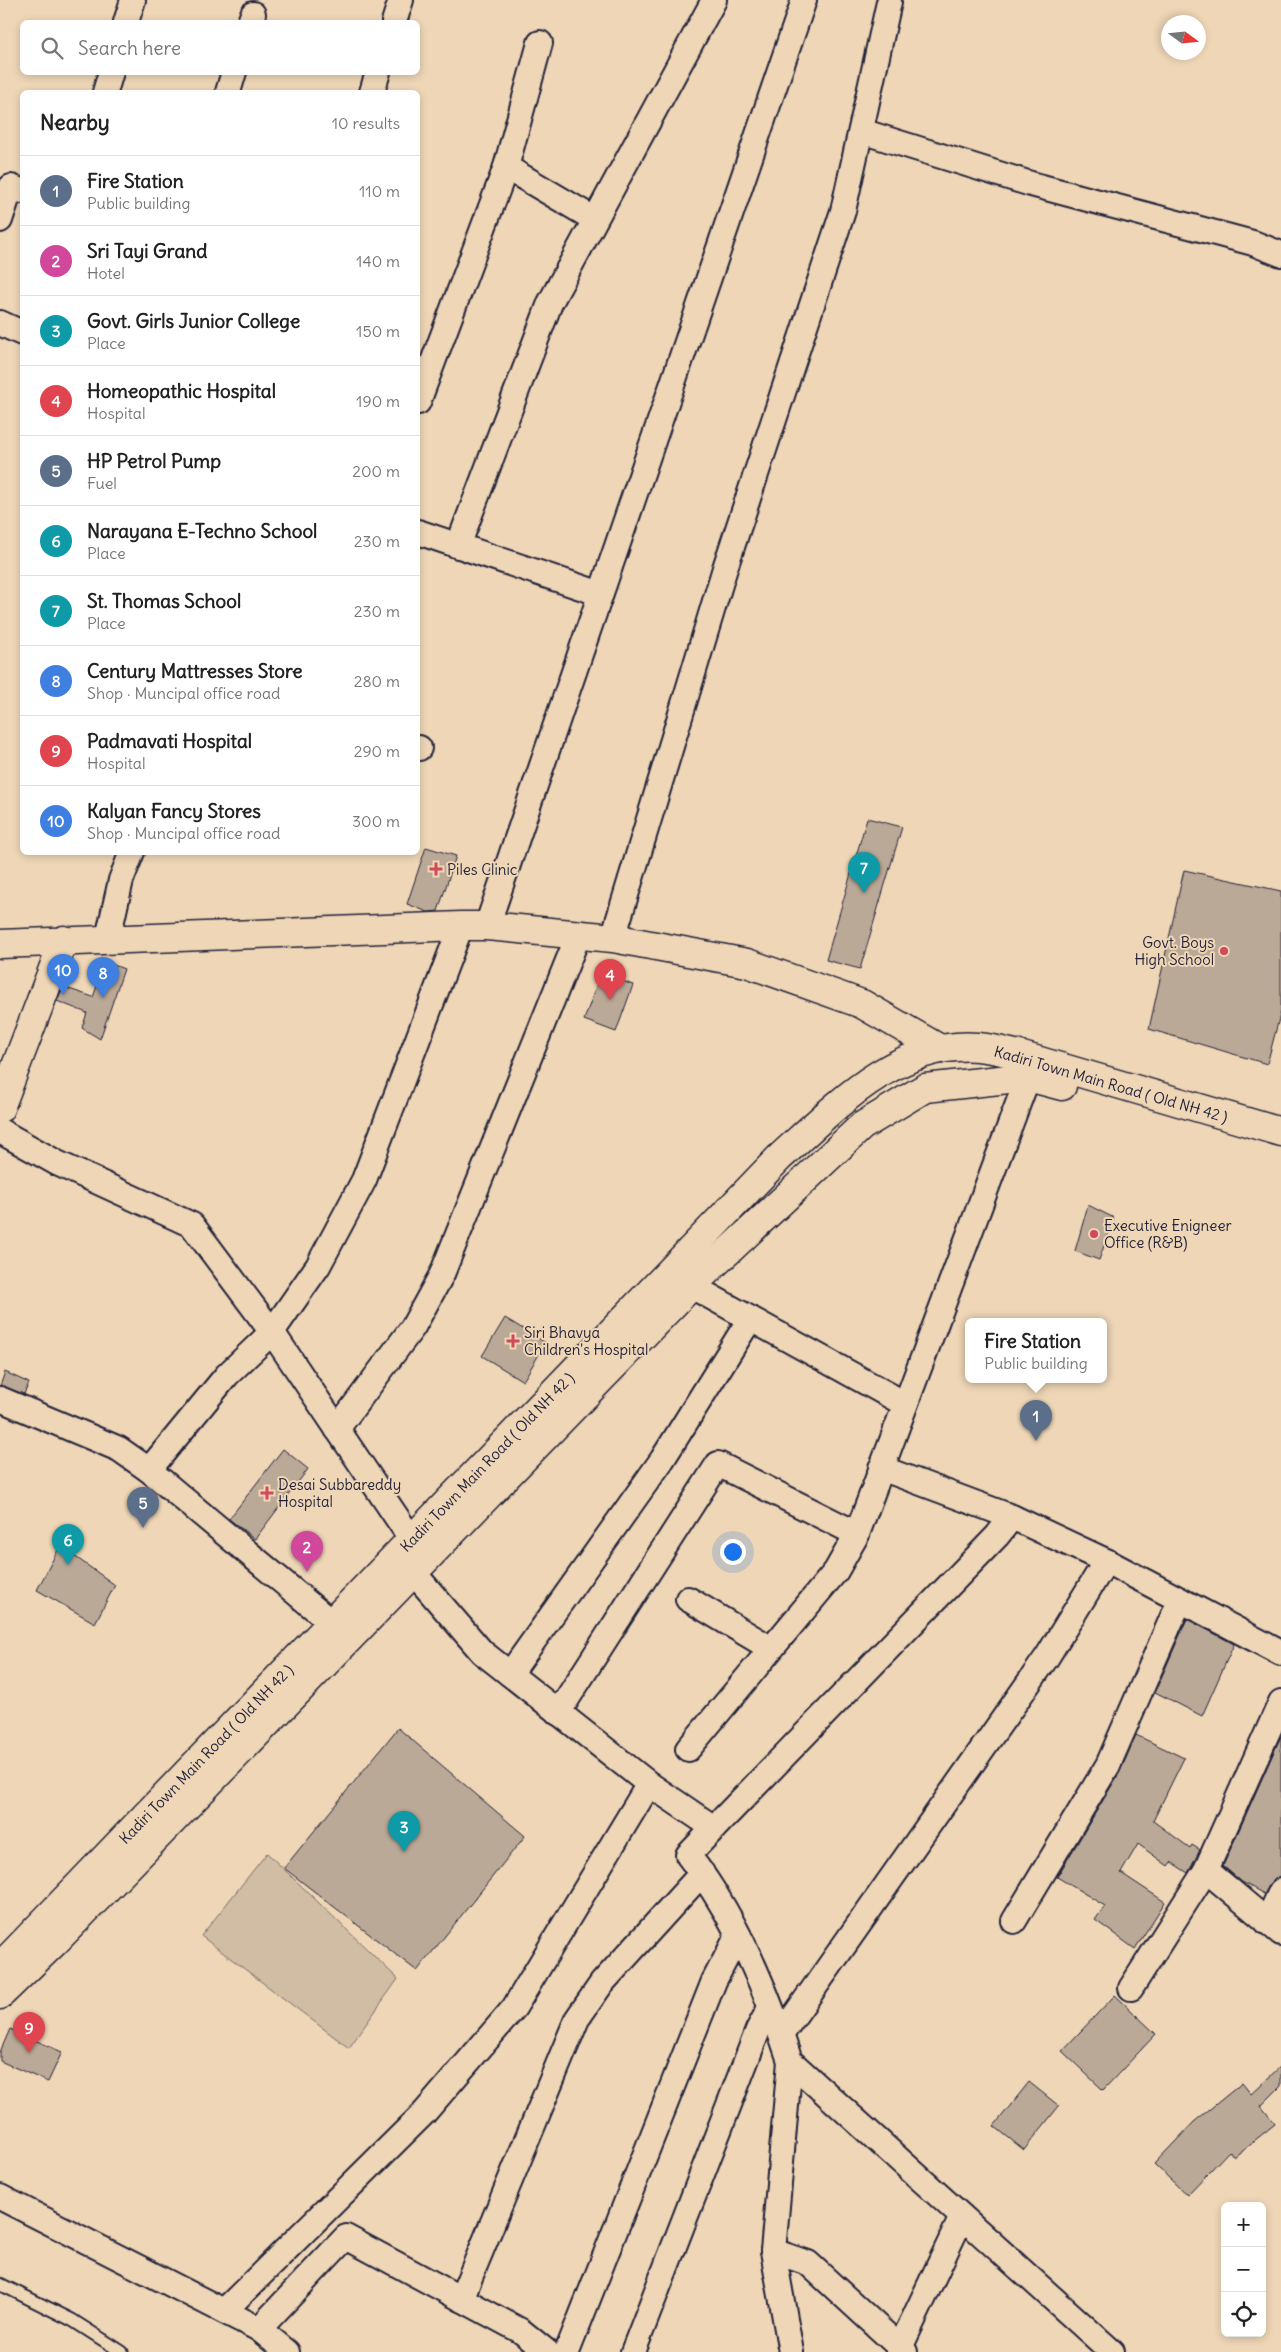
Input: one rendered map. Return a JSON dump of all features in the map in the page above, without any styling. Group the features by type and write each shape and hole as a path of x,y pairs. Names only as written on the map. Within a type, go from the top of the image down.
{"main road":[{"path":"0,944 108,938 474,926 613,938 747,963 862,1004 940,1049"},
{"path":"0,1108 64,940"},
{"name":"Kadiri Town Main Road ( Old NH 42 )","path":"680,1280 780,1158 859,1087 901,1062 940,1049 978,1046 1031,1068 1281,1144"},
{"name":"Kadiri Town Main Road ( Old NH 42 )","path":"0,1996 56,1942 408,1556 680,1280 862,1126 925,1088 1031,1068 1281,1132"},
{"name":"Kadiri Town Main Road ( Old NH 42 )","path":"0,1967 332,1623 408,1556"}],"street":[{"path":"127,20 133,0"},
{"path":"395,20 401,0"},
{"path":"458,546 550,303 714,0"},
{"path":"149,1470 227,1375 272,1332 318,1266 364,1180 474,926 601,594 804,0"},
{"path":"613,938 725,568 843,211 889,2"},
{"path":"420,397 506,167 540,43"},
{"path":"106,90 110,75"},
{"path":"229,90 233,75"},
{"path":"373,90 377,75"},
{"path":"861,130 1031,184 1254,243 1281,254"},
{"path":"506,167 594,219"},
{"path":"0,220 11,187 20,190"},
{"path":"0,323 20,332"},
{"path":"420,533 601,594"},
{"path":"108,938 121,880 131,855"},
{"path":"338,1429 413,1327 442,1274 578,936"},
{"path":"688,1749 770,1648 836,1571 857,1534 1031,1068"},
{"path":"0,1131 57,1163 192,1225 272,1332 338,1429 408,1556 482,1652 649,1784 714,1828"},
{"path":"680,1280 905,1404"},
{"path":"510,1674 662,1460 750,1319"},
{"path":"0,1399 119,1449 149,1470 332,1623"},
{"path":"558,1713 718,1464 857,1534"},
{"path":"882,1468 1012,1517 1106,1561 1281,1653"},
{"path":"791,2352 773,2251 790,2061 782,2035 738,1935 702,1873 688,1855 997,1536 1012,1517"},
{"path":"782,2035 1047,1656 1106,1561"},
{"path":"688,1600 770,1648"},
{"path":"1014,1922 1108,1765 1180,1600"},
{"path":"1131,1988 1206,1870 1274,1735 1281,1702"},
{"path":"224,2312 425,2112 514,2008 649,1784"},
{"path":"1206,1870 1274,1928 1281,1891"},
{"path":"461,2299 577,2019 602,1983 702,1873"},
{"path":"567,2352 714,1981 738,1935"},
{"path":"633,2352 758,2030 770,2008"},
{"path":"790,2061 1112,2352"},
{"path":"0,2197 259,2329 287,2352"},
{"path":"773,2251 808,2262 901,2350 962,2217"},
{"path":"259,2329 346,2237 521,2331 547,2352"}],"lane":[{"path":"0,2284 72,2320 122,2352"}],"shaded area":[{"path":"267,1853 398,1979 349,2048 201,1936"}],"building":[{"path":"867,818 902,827 860,969 826,960"},
{"path":"426,847 456,856 438,911 428,912 407,904"},
{"name":"Govt. Boys High School","path":"1184,870 1281,891 1281,1011 1267,1064 1149,1029"},
{"path":"106,962 124,969 100,1039 82,1028 87,1013 57,1001 63,987 93,997"},
{"path":"601,973 633,985 616,1032 584,1020"},
{"name":"Executive Enigneer Office (R&B)","path":"1088,1205 1114,1218 1099,1260 1075,1251"},
{"path":"505,1318 546,1343 523,1381 482,1356"},
{"path":"5,1372 29,1383 24,1394 0,1386"},
{"path":"283,1449 308,1469 255,1539 229,1519"},
{"path":"60,1546 115,1585 95,1623 37,1590"},
{"path":"1187,1619 1234,1644 1202,1716 1155,1692"},
{"path":"398,1728 525,1836 417,1971 284,1868"},
{"path":"1136,1735 1184,1758 1153,1821 1190,1848 1192,1845 1200,1850 1188,1873 1171,1862 1168,1866 1138,1844 1121,1873 1165,1902 1135,1949 1095,1920 1105,1906 1057,1877 1120,1772"},
{"path":"1281,1736 1281,1877 1273,1880 1264,1894 1242,1882 1223,1866"},
{"path":"1115,1995 1156,2034 1103,2090 1062,2051"},
{"path":"10,2029 62,2052 48,2082 0,2061 0,2052"},
{"path":"1281,2066 1281,2086 1261,2106 1275,2124 1234,2157 1229,2151 1187,2195 1154,2164 1194,2122 1242,2083 1251,2094"},
{"path":"1029,2082 1059,2106 1024,2150 994,2126"}],"place":[{"name":"Piles Clinic","path":"436,869"},
{"name":"St. Thomas School","path":"864,893"},
{"name":"Govt. Boys High School","path":"1224,951"},
{"name":"Kalyan Fancy Stores","path":"63,995"},
{"name":"Century Mattresses Store","path":"103,998"},
{"name":"Homeopathic Hospital","path":"610,1000"},
{"name":"Executive Enigneer Office (R&B)","path":"1094,1234"},
{"name":"Siri Bhavya Children's Hospital","path":"513,1341"},
{"name":"Fire Station","path":"1036,1441"},
{"name":"Desai Subbareddy Hospital","path":"267,1493"},
{"name":"HP Petrol Pump","path":"143,1528"},
{"name":"Narayana E-Techno School","path":"68,1565"},
{"name":"Sri Tayi Grand","path":"307,1572"},
{"name":"Govt. Girls Junior College","path":"404,1852"},
{"name":"Padmavati Hospital","path":"29,2053"}]}
